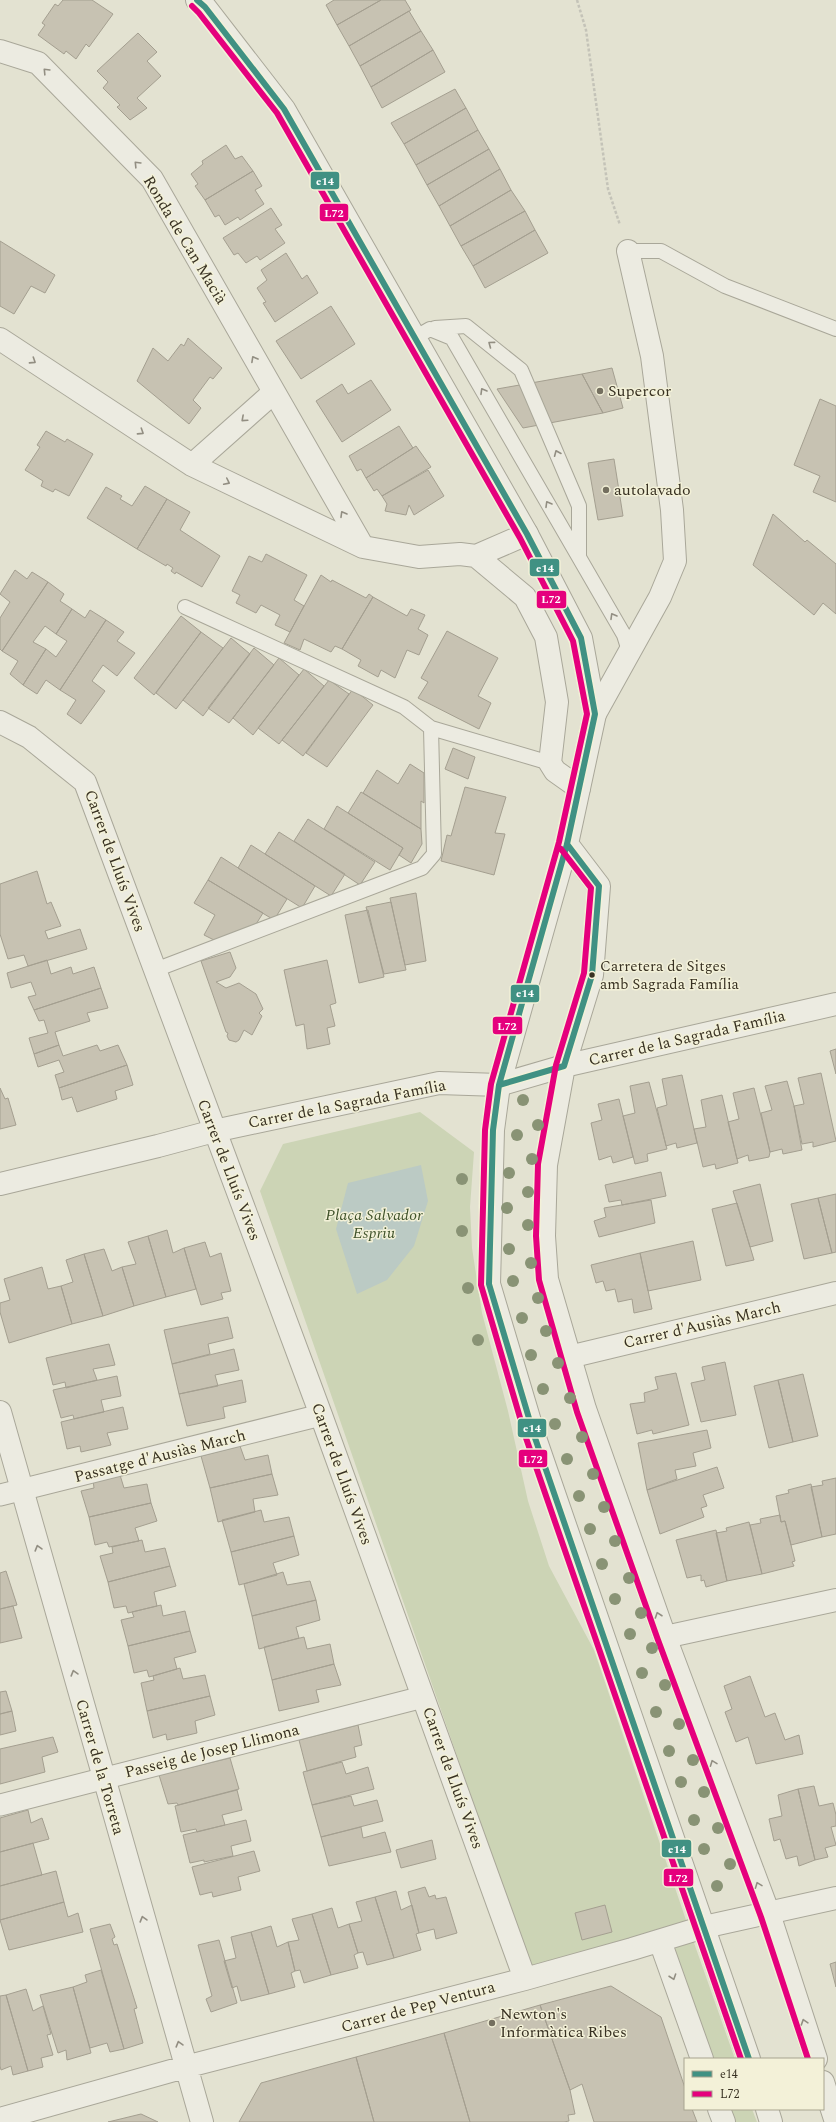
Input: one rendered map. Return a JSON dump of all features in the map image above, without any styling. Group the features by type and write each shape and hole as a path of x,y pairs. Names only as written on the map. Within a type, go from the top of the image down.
{"street":[{"path":"206,7 284,109 423,333 581,638 595,714"},
{"name":"Ronda de Can Macià","path":"0,51 38,63 152,179 362,547"},
{"path":"628,251 652,356 672,510 675,561 660,597 595,714 567,844 499,1085 493,1130 489,1284 534,1435 750,2058"},
{"path":"0,339 192,465 362,547 419,557 476,556 527,534"},
{"path":"192,465 273,392"},
{"path":"476,556 526,597 546,637 557,702 550,763 555,771 579,788"},
{"name":"Carrer de Lluís Vives","path":"0,722 29,737 85,782 321,1416 525,1979"},
{"path":"567,844 599,886 592,975 564,1066 546,1165 544,1236 548,1279 585,1409 665,1637 769,1914 816,2058"},
{"name":"Carrer de la Sagrada Família","path":"0,1184 214,1131 439,1083 499,1085 564,1066 836,1004"},
{"name":"Carrer d'Ausiàs March","path":"569,1357 836,1293"},
{"name":"Carrer de la Torreta","path":"0,1412 185,2067 202,2122"},
{"name":"Passatge d'Ausiàs March","path":"0,1495 321,1416"},
{"path":"665,1637 836,1600"},
{"name":"Passeig de Josep Llimona","path":"0,1805 423,1697"},
{"name":"Carrer de Pep Ventura","path":"0,2119 185,2067 525,1979 704,1927 769,1914 836,1898"},
{"path":"660,1941 702,2058"},
{"path":"824,2085 836,2122"},
{"path":"719,2110 724,2122"},
{"path":"767,2110 772,2122"}],"lane":[{"path":"628,251 661,251 725,286 836,329"},
{"path":"423,333 466,326 521,370 579,506 579,558"},
{"path":"423,333 452,338 624,635 629,651"},
{"path":"185,607 404,707 431,728 550,763"},
{"path":"155,970 422,868 434,854 431,728"}],"path":[{"path":"577,0 586,30 608,189 628,251"}],"green space":[{"name":"Plaça Salvador Espriu","path":"420,1112 474,1152 470,1207 472,1248 482,1313 508,1411 528,1501 549,1566 594,1650 687,1923 531,1968 260,1191 283,1144"},
{"path":"693,1940 735,2058 710,2058 670,1947"},
{"path":"728,2110 752,2110 757,2122 732,2122"}],"shaded area":[{"path":"421,1165 428,1201 414,1246 387,1280 357,1294 336,1229 348,1183"}],"building":[{"path":"63,0 92,0 113,14 89,47 86,44 76,59 66,51 64,54 38,35 45,25 42,23 55,4 58,6"},
{"path":"334,0 381,0 337,25 326,5"},
{"path":"381,0 405,0 411,10 349,46 337,25"},
{"path":"409,11 421,31 360,66 349,46"},
{"path":"421,31 433,50 371,87 360,66"},
{"path":"138,33 157,52 147,61 161,76 137,98 147,108 130,120 117,107 120,105 103,88 108,82 97,71"},
{"path":"433,50 445,72 382,108 371,87"},
{"path":"455,89 466,108 404,144 391,123"},
{"path":"466,108 478,130 416,165 404,144"},
{"path":"478,130 489,149 427,185 416,165"},
{"path":"226,145 235,159 242,156 253,171 205,200 195,186 198,184 191,174 203,164 202,161"},
{"path":"489,149 500,169 439,206 427,185"},
{"path":"500,169 511,190 450,226 439,206"},
{"path":"253,171 262,186 255,190 264,204 240,220 238,217 225,225 219,215 215,217 205,200"},
{"path":"511,190 525,211 461,246 450,226"},
{"path":"271,208 282,225 275,229 285,243 260,260 257,256 246,263 238,253 234,255 223,238"},
{"path":"525,211 535,230 473,266 461,246"},
{"path":"535,230 548,253 485,288 473,266"},
{"path":"0,241 55,275 45,293 31,286 14,314 0,306"},
{"path":"286,253 302,279 307,275 318,293 275,322 263,303 266,302 257,288 267,280 261,270"},
{"path":"331,306 355,344 301,379 276,341"},
{"path":"188,338 222,368 213,379 210,377 193,400 201,408 189,424 137,381 153,348 168,361 181,344 184,346"},
{"path":"612,368 623,408 603,413 582,374"},
{"path":"582,374 603,413 523,428 497,389"},
{"path":"371,380 391,410 342,442 316,401 342,384 348,394"},
{"path":"820,399 836,406 836,502 813,492 820,476 794,465"},
{"path":"399,426 413,448 366,478 361,469 357,471 349,456"},
{"path":"46,431 65,442 67,439 93,454 69,496 55,489 53,492 41,486 43,481 25,470 40,447 37,445"},
{"path":"416,446 431,467 382,496 377,489 374,491 366,478"},
{"name":"autolavado","path":"614,459 623,516 598,520 588,463"},
{"path":"428,470 444,496 414,515 409,505 406,515 385,511 387,504 382,496"},
{"path":"145,486 167,499 137,549 87,518 106,487 122,496 120,499 132,506"},
{"path":"167,499 190,512 180,530 220,556 202,587 176,572 175,574 171,571 173,568 167,564 166,566 137,549"},
{"path":"773,514 805,542 807,540 836,564 836,614 823,603 814,615 753,565"},
{"path":"266,554 307,575 294,600 304,606 290,632 275,625 280,615 261,605 256,613 236,603 240,595 232,591 249,556 262,562"},
{"path":"15,570 27,579 32,572 48,582 2,651 0,649 0,618 10,602 0,594"},
{"path":"321,575 331,582 332,580 366,598 369,594 373,597 342,649 335,646 331,652 304,639 300,650 284,643"},
{"path":"48,582 64,594 60,601 72,609 56,634 45,626 33,642 46,649 23,685 10,674 18,661 2,651"},
{"path":"373,597 407,616 411,609 425,615 418,629 428,635 419,655 407,650 395,678 381,670 378,677 358,666 361,660 342,649"},
{"path":"72,609 85,618 90,610 106,620 60,690 46,680 37,694 23,685 46,649 56,657 67,641 56,634"},
{"path":"181,616 201,632 154,695 134,678"},
{"path":"106,620 124,632 117,641 135,653 117,676 103,665 92,681 105,691 81,724 67,714 76,700 60,690"},
{"path":"447,631 498,658 478,696 491,703 479,729 418,698 428,682 421,678"},
{"path":"201,632 223,648 176,709 156,693"},
{"path":"231,638 250,654 203,716 183,700"},
{"path":"254,648 274,665 229,723 208,708"},
{"path":"279,658 299,675 253,735 233,718"},
{"path":"304,669 324,686 279,744 258,728"},
{"path":"329,680 349,694 303,756 282,740"},
{"path":"353,689 373,705 327,767 306,753"},
{"path":"453,748 475,757 468,779 445,769"},
{"path":"410,764 424,773 424,803 421,801 421,829 363,793 377,770 398,784"},
{"path":"465,787 506,797 495,833 505,834 494,875 441,861 447,835 451,836"},
{"path":"361,792 421,829 422,844 411,863 399,855 403,848 348,813"},
{"path":"337,806 403,848 390,870 324,829"},
{"path":"308,819 375,862 360,885 294,841"},
{"path":"279,832 345,874 331,896 265,854"},
{"path":"251,845 315,886 302,908 238,868"},
{"path":"221,857 287,899 274,920 208,880"},
{"path":"37,871 47,904 51,902 61,926 45,931 48,939 80,929 87,949 28,966 24,955 8,959 0,934 0,884"},
{"path":"208,880 263,913 253,929 216,941 204,935 215,915 194,903"},
{"path":"416,893 426,961 405,965 390,898"},
{"path":"391,902 406,970 384,974 366,907"},
{"path":"368,910 384,977 359,983 345,915"},
{"path":"230,952 236,968 230,977 216,982 226,988 239,983 256,994 263,1009 259,1013 262,1016 252,1035 244,1030 239,1040 236,1042 229,1040 227,1036 228,1033 226,1032 201,961"},
{"path":"47,960 51,974 71,967 73,974 94,967 101,988 34,1010 28,997 36,995 31,982 11,988 7,973"},
{"path":"327,960 336,1003 330,1005 335,1026 327,1028 330,1044 307,1049 304,1024 296,1026 284,970"},
{"path":"101,988 108,1008 87,1013 90,1021 55,1032 59,1045 34,1054 29,1038 48,1033 44,1020 39,1021 34,1010"},
{"path":"59,1045 63,1056 97,1045 100,1051 118,1045 127,1065 59,1088 55,1075 64,1072 59,1060 38,1067 34,1054"},
{"path":"836,1049 836,1074 830,1051"},
{"path":"127,1065 133,1085 115,1091 117,1099 77,1112 72,1097 62,1100 59,1088"},
{"path":"821,1073 836,1141 813,1147 813,1142 802,1144 794,1106 804,1104 798,1078"},
{"path":"682,1075 697,1143 677,1148 676,1143 666,1146 657,1108 667,1105 662,1079"},
{"path":"787,1081 794,1106 802,1150 783,1154 782,1149 770,1152 761,1113 772,1110 765,1086"},
{"path":"649,1082 667,1149 647,1154 648,1161 635,1164 623,1116 635,1113 630,1086"},
{"path":"0,1088 5,1099 8,1098 16,1125 0,1129"},
{"path":"754,1088 770,1152 769,1157 749,1161 748,1155 737,1159 728,1122 739,1119 733,1093"},
{"path":"722,1095 738,1163 716,1169 715,1164 703,1167 694,1129 706,1127 701,1100"},
{"path":"619,1099 633,1157 613,1163 611,1156 599,1160 591,1123 602,1120 598,1104"},
{"path":"661,1172 666,1196 622,1205 621,1200 609,1202 605,1185"},
{"path":"760,1184 773,1241 750,1247 733,1191"},
{"path":"836,1194 836,1252 832,1253 818,1198"},
{"path":"818,1198 832,1253 804,1259 791,1204"},
{"path":"651,1200 655,1223 599,1237 594,1221 606,1217 604,1208"},
{"path":"737,1203 754,1260 726,1266 712,1209"},
{"path":"167,1230 173,1253 184,1248 196,1289 166,1297 148,1236"},
{"path":"148,1236 166,1297 134,1306 122,1267 136,1264 128,1242"},
{"path":"693,1241 701,1280 648,1291 640,1253"},
{"path":"205,1242 210,1257 221,1253 231,1291 221,1293 223,1299 201,1305 184,1248"},
{"path":"104,1249 112,1271 122,1267 134,1306 103,1316 84,1254"},
{"path":"640,1253 652,1309 634,1313 632,1299 618,1302 615,1289 606,1291 603,1281 596,1283 591,1265"},
{"path":"84,1254 103,1316 72,1324 61,1286 73,1282 66,1260"},
{"path":"42,1267 48,1289 61,1286 72,1324 9,1343 0,1312 0,1303 10,1300 4,1279"},
{"path":"228,1317 233,1338 208,1344 210,1354 172,1364 164,1330"},
{"path":"109,1344 115,1365 93,1369 97,1380 66,1388 65,1382 53,1385 46,1358"},
{"path":"234,1349 239,1370 215,1375 218,1386 179,1394 172,1364"},
{"path":"725,1362 736,1415 701,1422 691,1383 705,1380 702,1367"},
{"path":"676,1373 689,1425 653,1434 652,1430 637,1434 630,1404 645,1402 644,1393 658,1389 655,1377"},
{"path":"803,1374 818,1436 793,1442 778,1380"},
{"path":"117,1376 121,1396 101,1400 104,1412 74,1419 73,1415 61,1418 53,1390"},
{"path":"242,1380 246,1402 223,1407 225,1418 187,1426 179,1394"},
{"path":"778,1380 793,1442 769,1448 754,1386"},
{"path":"123,1407 128,1429 107,1433 111,1445 81,1452 80,1446 67,1449 61,1422"},
{"path":"707,1430 711,1448 693,1453 696,1466 675,1470 677,1479 647,1490 638,1443"},
{"path":"240,1446 245,1460 268,1455 272,1474 210,1488 201,1456"},
{"path":"717,1467 724,1488 703,1495 707,1506 701,1508 704,1517 660,1534 647,1490"},
{"path":"272,1474 278,1495 253,1499 255,1512 218,1522 210,1488"},
{"path":"120,1475 124,1488 147,1484 151,1503 89,1517 81,1491 94,1488 93,1480"},
{"path":"836,1478 836,1534 822,1537 811,1487 823,1485 822,1481"},
{"path":"811,1484 822,1537 791,1545 785,1521 781,1522 776,1496 789,1493 788,1490"},
{"path":"151,1503 157,1521 135,1528 139,1541 109,1547 107,1542 95,1545 89,1517"},
{"path":"261,1510 264,1522 289,1517 294,1536 231,1552 222,1520"},
{"path":"780,1515 781,1522 785,1521 795,1561 792,1562 794,1566 762,1574 750,1525 761,1523 760,1519"},
{"path":"749,1522 762,1574 727,1581 716,1533 727,1531 726,1528"},
{"path":"716,1530 727,1581 706,1587 704,1580 701,1581 701,1575 687,1578 676,1540"},
{"path":"294,1536 299,1555 273,1563 277,1575 239,1585 231,1552"},
{"path":"142,1540 145,1552 165,1548 170,1566 108,1582 100,1556 113,1553 112,1547"},
{"path":"170,1566 176,1586 154,1592 157,1606 128,1613 126,1606 114,1608 108,1582"},
{"path":"6,1571 17,1605 0,1609 0,1573"},
{"path":"283,1572 287,1585 310,1581 316,1600 252,1616 244,1584"},
{"path":"316,1600 320,1620 296,1627 299,1638 259,1649 252,1616"},
{"path":"161,1605 163,1616 185,1611 190,1631 128,1646 121,1620 134,1617 132,1612"},
{"path":"13,1606 22,1638 0,1643 0,1609"},
{"path":"190,1631 196,1652 174,1658 177,1669 149,1677 147,1670 134,1673 128,1646"},
{"path":"304,1637 307,1649 330,1644 334,1664 272,1680 264,1647"},
{"path":"334,1664 341,1685 316,1690 319,1702 279,1711 272,1680"},
{"path":"180,1668 183,1679 205,1675 210,1696 147,1711 141,1683 154,1680 153,1676"},
{"path":"750,1676 765,1717 775,1713 785,1740 799,1735 803,1754 756,1764 748,1737 736,1742 725,1712 732,1709 724,1686"},
{"path":"6,1691 12,1711 0,1714 0,1692"},
{"path":"210,1696 215,1715 195,1721 197,1733 167,1740 166,1734 153,1738 147,1711"},
{"path":"12,1711 16,1731 0,1735 0,1714"},
{"path":"358,1725 362,1745 354,1747 356,1757 307,1771 299,1740"},
{"path":"53,1737 58,1752 42,1757 45,1772 0,1784 0,1749"},
{"path":"230,1758 239,1789 178,1805 177,1803 168,1804 159,1775"},
{"path":"342,1762 346,1774 368,1767 374,1789 312,1805 303,1772"},
{"path":"814,1786 819,1806 833,1803 836,1815 836,1826 831,1827 836,1845 825,1848 828,1857 815,1860 798,1789"},
{"path":"798,1789 815,1860 799,1866 797,1856 786,1859 780,1839 774,1841 769,1819 782,1816 778,1795"},
{"path":"237,1790 242,1810 222,1815 225,1825 197,1832 196,1829 181,1832 175,1806"},
{"path":"351,1796 354,1806 377,1800 383,1821 321,1837 312,1805"},
{"path":"28,1810 31,1823 42,1818 49,1839 0,1852 0,1818"},
{"path":"246,1820 251,1841 231,1846 233,1856 204,1862 204,1860 190,1863 183,1835"},
{"path":"361,1827 363,1838 385,1832 391,1852 329,1866 321,1837"},
{"path":"432,1840 436,1859 401,1868 396,1850"},
{"path":"33,1843 42,1875 0,1886 0,1852"},
{"path":"254,1851 260,1871 238,1877 241,1890 213,1897 212,1892 200,1895 192,1867"},
{"path":"56,1871 64,1902 0,1920 0,1886"},
{"path":"425,1887 429,1897 435,1895 436,1899 446,1897 457,1933 436,1939 434,1929 419,1933 408,1892"},
{"path":"396,1891 401,1910 412,1905 419,1933 416,1934 421,1950 394,1958 375,1897"},
{"path":"375,1897 394,1958 367,1965 363,1952 358,1953 349,1924 362,1921 356,1902"},
{"path":"64,1902 68,1917 78,1913 83,1932 9,1950 0,1920"},
{"path":"605,1905 612,1932 582,1940 575,1913"},
{"path":"332,1908 338,1928 349,1924 358,1953 354,1955 358,1968 331,1975 312,1914"},
{"path":"312,1914 331,1975 304,1983 300,1970 295,1971 288,1942 299,1940 292,1919"},
{"path":"110,1924 115,1937 112,1939 114,1945 117,1944 137,2008 134,2009 143,2043 124,2049 90,1929"},
{"path":"271,1926 277,1947 288,1942 295,1971 291,1973 295,1987 269,1994 251,1932"},
{"path":"251,1932 269,1994 241,2001 237,1986 232,1988 224,1961 236,1958 231,1937"},
{"path":"219,1940 237,2003 211,2012 206,1999 212,1996 198,1945"},
{"path":"836,1962 836,1987 830,1964"},
{"path":"101,1970 124,2049 110,2052 107,2043 90,2048 73,1987 87,1982 85,1975"},
{"path":"611,1986 661,2017 684,2085 684,2110 692,2110 697,2122 594,2122 582,2084 570,2090 540,2005"},
{"path":"73,1987 91,2053 67,2060 66,2050 58,2053 40,1995"},
{"path":"26,1989 33,2011 43,2006 51,2034 47,2035 53,2055 41,2058 43,2067 28,2071 6,1995"},
{"path":"6,1995 28,2071 13,2075 11,2066 1,2070 0,2066 0,1996"},
{"path":"540,2005 570,2090 575,2114 568,2115 569,2121 564,2122 470,2122 444,2033"},
{"path":"444,2033 470,2122 374,2122 356,2057"},
{"path":"356,2057 374,2122 239,2122 261,2083"},
{"path":"141,2114 158,2122 108,2122"}],"transit line":[{"name":"e14","path":"197,0 205,7 284,109 527,534 581,638 595,714 567,844 499,1085 493,1130 489,1284 534,1435 749,2058"},
{"name":"L72","path":"192,6 277,113 520,538 573,641 587,714 559,842 491,1084 485,1130 481,1285 526,1438 741,2058"},
{"name":"e14","path":"499,1085 564,1066 592,975 599,886 567,844"},
{"name":"L72","path":"561,849 591,888 584,973 556,1065 538,1164 536,1236 539,1280 577,1412 658,1640 761,1917 808,2058"}],"place":[{"name":"Supercor","path":"600,391"},
{"name":"autolavado","path":"606,490"},
{"name":"Carretera de Sitges amb Sagrada Família","path":"592,975"},
{"name":"Newton's Informàtica Ribes","path":"492,2023"}]}
